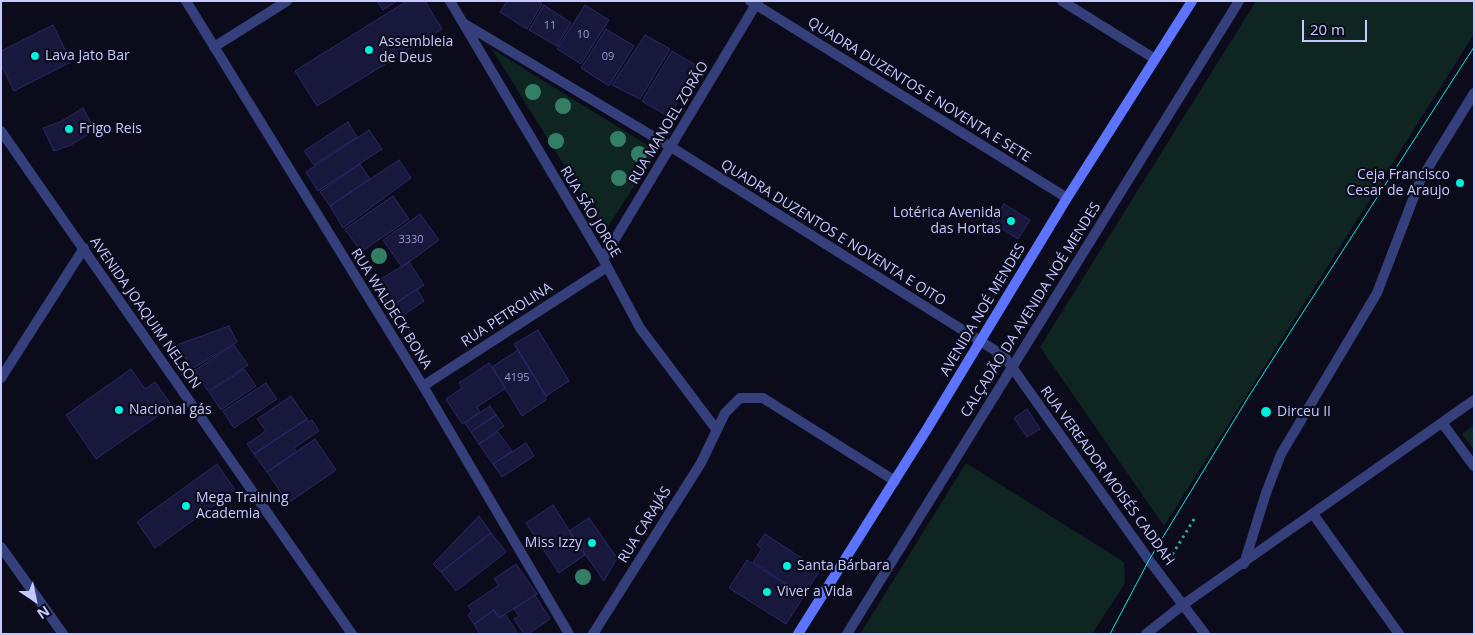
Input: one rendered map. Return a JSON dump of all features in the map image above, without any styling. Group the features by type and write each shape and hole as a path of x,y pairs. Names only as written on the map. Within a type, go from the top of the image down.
{"main road":[{"name":"AVENIDA NOÉ MENDES","path":"798,634 895,481 1067,198 1192,1"}],"street":[{"name":"RUA WALDECK BONA","path":"186,1 423,386 569,634"},
{"path":"214,47 287,1"},
{"name":"RUA SÃO JORGE","path":"450,1 605,263 640,328 716,430"},
{"path":"1062,1 1155,59"},
{"name":"CALÇADÃO DA AVENIDA NOÉ MENDES","path":"847,634 1239,1"},
{"name":"RUA MANOEL ZORÃO","path":"605,263 755,2"},
{"name":"QUADRA DUZENTOS E NOVENTA E SETE","path":"755,2 1067,198"},
{"name":"QUADRA DUZENTOS E NOVENTA E OITO","path":"463,23 670,147 980,341"},
{"path":"1244,564 1266,493 1281,454 1377,293 1420,181 1474,93"},
{"name":"AVENIDA JOAQUIM NELSON","path":"1,131 352,634"},
{"path":"1,378 84,248"},
{"name":"RUA PETROLINA","path":"423,386 605,263"},
{"name":"RUA VEREADOR MOISÉS CADDAH","path":"980,341 1004,356 1012,366 1149,560 1205,634"},
{"name":"RUA CARAJÁS","path":"592,634 701,463 725,413 740,398 763,398 895,481"},
{"path":"1146,634 1184,604 1244,564 1443,424 1474,400"},
{"path":"1443,424 1474,466"},
{"path":"1313,514 1399,634"},
{"path":"1,547 63,634"}],"path":[{"path":"1176,548 1196,516"}],"green space":[{"path":"1256,1 1474,1 1474,34 1164,526 1040,347"},
{"path":"492,49 657,151 605,231"},
{"path":"1474,425 1474,450 1462,434"},
{"path":"966,463 1124,562 1125,583 1092,634 860,634"}],"building":[{"path":"377,1 397,1 383,10"},
{"name":"Assembleia de Deus","path":"407,1 425,1 442,29 317,106 295,71"},
{"path":"507,1 537,1 542,4 527,29 500,12"},
{"path":"544,5 571,23 557,46 529,30"},
{"path":"585,5 609,20 581,64 557,49"},
{"name":"Lava Jato Bar","path":"53,25 71,62 14,91 1,65 1,51"},
{"path":"606,29 634,46 609,86 581,68"},
{"path":"645,35 670,49 640,99 612,85"},
{"path":"672,51 699,67 669,117 642,101"},
{"name":"Frigo Reis","path":"83,108 95,130 71,145 54,151 43,128 60,122"},
{"path":"348,122 357,137 314,165 304,151"},
{"path":"369,130 382,149 318,191 306,172"},
{"path":"399,160 411,178 343,228 330,206"},
{"path":"360,164 370,179 330,206 320,192"},
{"path":"393,196 409,219 361,252 345,229"},
{"name":"Lotérica Avenida das Hortas","path":"1004,204 1030,220 1018,239 992,222"},
{"path":"420,214 439,240 402,267 383,240"},
{"path":"409,262 424,285 390,307 374,283"},
{"path":"417,289 424,301 397,320 390,307"},
{"path":"229,326 237,342 192,369 177,345"},
{"path":"538,330 569,381 546,396 514,344"},
{"path":"234,345 248,365 208,391 195,370"},
{"path":"518,350 546,396 546,400 522,416 492,367"},
{"path":"489,363 506,388 477,407 480,412 462,424 446,399 462,388 459,383"},
{"name":"Nacional gás","path":"131,369 145,389 155,382 172,406 96,459 66,415"},
{"path":"244,369 256,386 221,410 209,392"},
{"path":"266,383 277,399 234,428 223,411"},
{"path":"291,396 307,419 254,454 247,444 266,431 257,419"},
{"path":"490,406 496,415 471,432 465,423"},
{"path":"1027,409 1040,429 1027,437 1014,418"},
{"path":"496,415 504,426 479,444 471,432"},
{"path":"307,419 308,422 312,420 319,431 294,448 297,452 267,472 254,454"},
{"path":"498,432 512,451 493,464 479,444"},
{"path":"315,439 336,470 288,503 267,472"},
{"path":"526,443 534,456 502,477 493,464"},
{"name":"Mega Training Academia","path":"217,464 235,490 155,548 137,522"},
{"path":"553,505 585,555 559,573 526,523"},
{"path":"479,516 491,533 441,572 433,564"},
{"name":"Miss Izzy","path":"589,518 617,558 604,581 569,531"},
{"path":"491,533 506,552 456,591 441,572"},
{"name":"Santa Bárbara","path":"765,534 820,570 804,595 753,562 762,549 757,545"},
{"name":"Viver a Vida","path":"747,560 804,596 786,624 729,588"},
{"path":"516,564 537,594 499,618 494,610 474,624 468,615 472,611 468,606 499,585 494,579"},
{"path":"535,595 550,619 528,634 524,634 514,619 519,616 514,609"},
{"path":"494,610 499,618 505,614 518,634 480,634 474,624"}],"tram line":[{"path":"1110,634 1149,560 1249,396 1474,47"}],"place":[{"name":"Assembleia de Deus","path":"369,50"},
{"name":"Lava Jato Bar","path":"35,56"},
{"name":"Frigo Reis","path":"69,129"},
{"name":"Ceja Francisco Cesar de Araujo","path":"1460,183"},
{"name":"Lotérica Avenida das Hortas","path":"1011,221"},
{"name":"Nacional gás","path":"119,410"},
{"name":"Dirceu II","path":"1266,412"},
{"name":"Mega Training Academia","path":"186,506"},
{"name":"Miss Izzy","path":"592,543"},
{"name":"Santa Bárbara","path":"787,566"},
{"name":"Viver a Vida","path":"767,592"}]}
